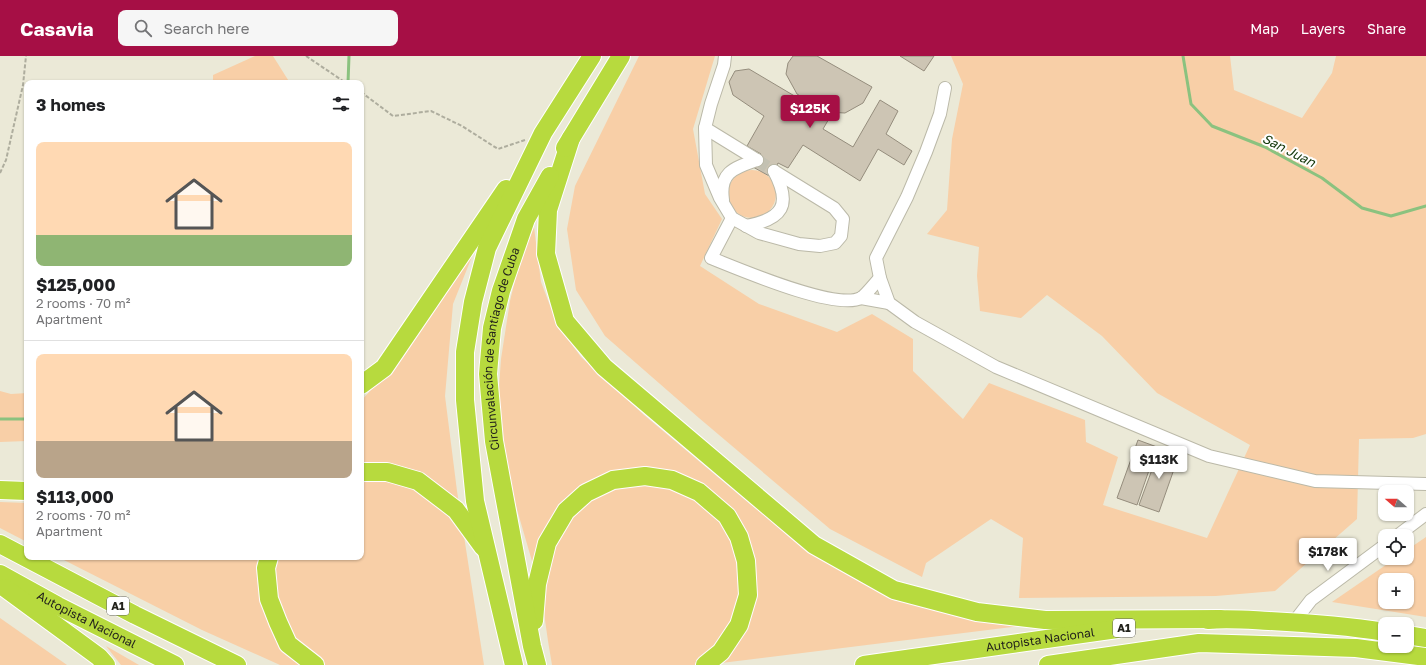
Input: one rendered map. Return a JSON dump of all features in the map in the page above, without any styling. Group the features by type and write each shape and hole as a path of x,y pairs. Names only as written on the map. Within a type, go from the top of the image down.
{"highway":[{"path":"364,383 384,368 543,133 592,56"},
{"name":"Circunvalación de Santiago de Cuba","path":"537,665 532,646 494,441 488,374 492,328 503,284 526,219 571,138 621,56"},
{"path":"513,659 475,501 465,400 465,352 473,302 487,248 543,133"},
{"path":"571,138 548,210 546,254 565,321 604,367 814,545 894,590 977,612 1045,620 1221,618"},
{"path":"364,472 387,472 418,481 456,510 488,554"},
{"path":"532,646 537,584 547,543 566,511 586,493 613,480 645,476 672,480 699,492 727,516 741,543 746,561 748,595 739,625 721,652 706,665"},
{"path":"0,490 24,491"},
{"name":"A1","path":"0,544 24,557"},
{"name":"A1","path":"30,560 135,615 237,665"},
{"path":"268,560 266,568 269,599 278,622 288,644 315,665"},
{"name":"Autopista Nacional","path":"0,574 58,606 174,665"},
{"path":"0,584 99,657 106,665"},
{"name":"Autopista Nacional","path":"864,665 1130,627 1221,618 1294,622 1378,631"},
{"path":"1414,636 1426,638"},
{"name":"A1","path":"1048,665 1078,662 1199,643 1356,648 1426,657"}],"street":[{"path":"725,56 724,65 704,128 706,165 720,198 732,218 746,226 759,233 799,244 820,246 835,243 841,236 844,219 834,208 774,171 783,191 783,204 777,215 766,222 746,226"},
{"path":"888,303 880,278 876,258 907,197 926,152 940,114 944,88"},
{"path":"704,128 757,160 736,167 724,179 722,191 724,205"},
{"path":"732,218 711,258 764,279 811,295 844,302 861,298 888,303 916,322 996,367 1209,456 1315,481 1426,484"},
{"path":"861,298 880,278"},
{"path":"1406,529 1426,514"},
{"path":"1294,622 1311,600 1378,550"}],"path":[{"path":"0,173 6,160 23,85 26,56"},
{"path":"306,56 342,80"},
{"path":"364,94 394,116 431,111 462,126 498,149 543,133"}],"shaded area":[{"path":"255,56 273,56 288,80 213,80 213,75"},
{"path":"639,56 715,56 693,129 705,194 722,219 700,266 759,304 837,332 872,314 913,339 913,371 963,419 989,383 1085,420 1086,442 1118,457 1103,505 1207,538 1250,445 1157,393 1102,336 1047,295 1021,318 980,311 977,276 979,247 927,234 947,210 952,139 963,84 951,56 1230,56 1234,90 1302,118 1332,73 1336,56 1426,56 1426,434 1413,438 1359,439 1357,519 1275,591 1216,596 1019,598 1023,538 991,519 926,563 922,577 830,529 605,336 576,290 567,229 575,186"},
{"path":"747,170 757,170 769,177 776,189 776,199 769,211 757,218 747,218 739,214 732,207 728,199 728,189 732,181 739,174"},
{"path":"534,227 541,282 557,324 581,357 644,415 750,504 813,554 893,600 1020,626 705,665 552,665 541,592 511,489 502,444 498,401 501,359 510,301 519,264"},
{"path":"477,244 453,304 445,396 457,491 484,665 280,665 202,630 64,560 364,560 364,398 398,360"},
{"path":"0,391 11,394 24,393 24,441 0,442"},
{"path":"0,502 24,503 24,540 0,528"},
{"path":"1426,537 1426,617 1332,602 1386,565 1414,565 1414,545"},
{"path":"0,618 67,665 0,665"},
{"path":"106,646 139,665 121,665"}],"building":[{"path":"793,56 817,56 872,87 863,103 845,113 827,112 797,94 786,74 788,63"},
{"path":"900,56 934,56 924,71"},
{"path":"749,69 830,117 823,129 853,147 880,100 898,111 886,134 912,151 904,165 878,149 860,181 803,145 788,168 778,163 771,177 753,167 761,154 747,146 764,116 733,95 729,82 735,71"},
{"path":"1138,440 1157,447 1137,505 1117,498"},
{"path":"1160,448 1179,455 1159,512 1139,505"}],"waterway":[{"name":"San Juan","path":"348,80 349,56"},
{"name":"San Juan","path":"1183,56 1191,104 1212,126 1265,147 1322,178 1362,208 1391,216 1426,206"},
{"name":"San Juan","path":"0,419 24,419"}],"tunnel":[{"path":"757,160 774,171"}]}
